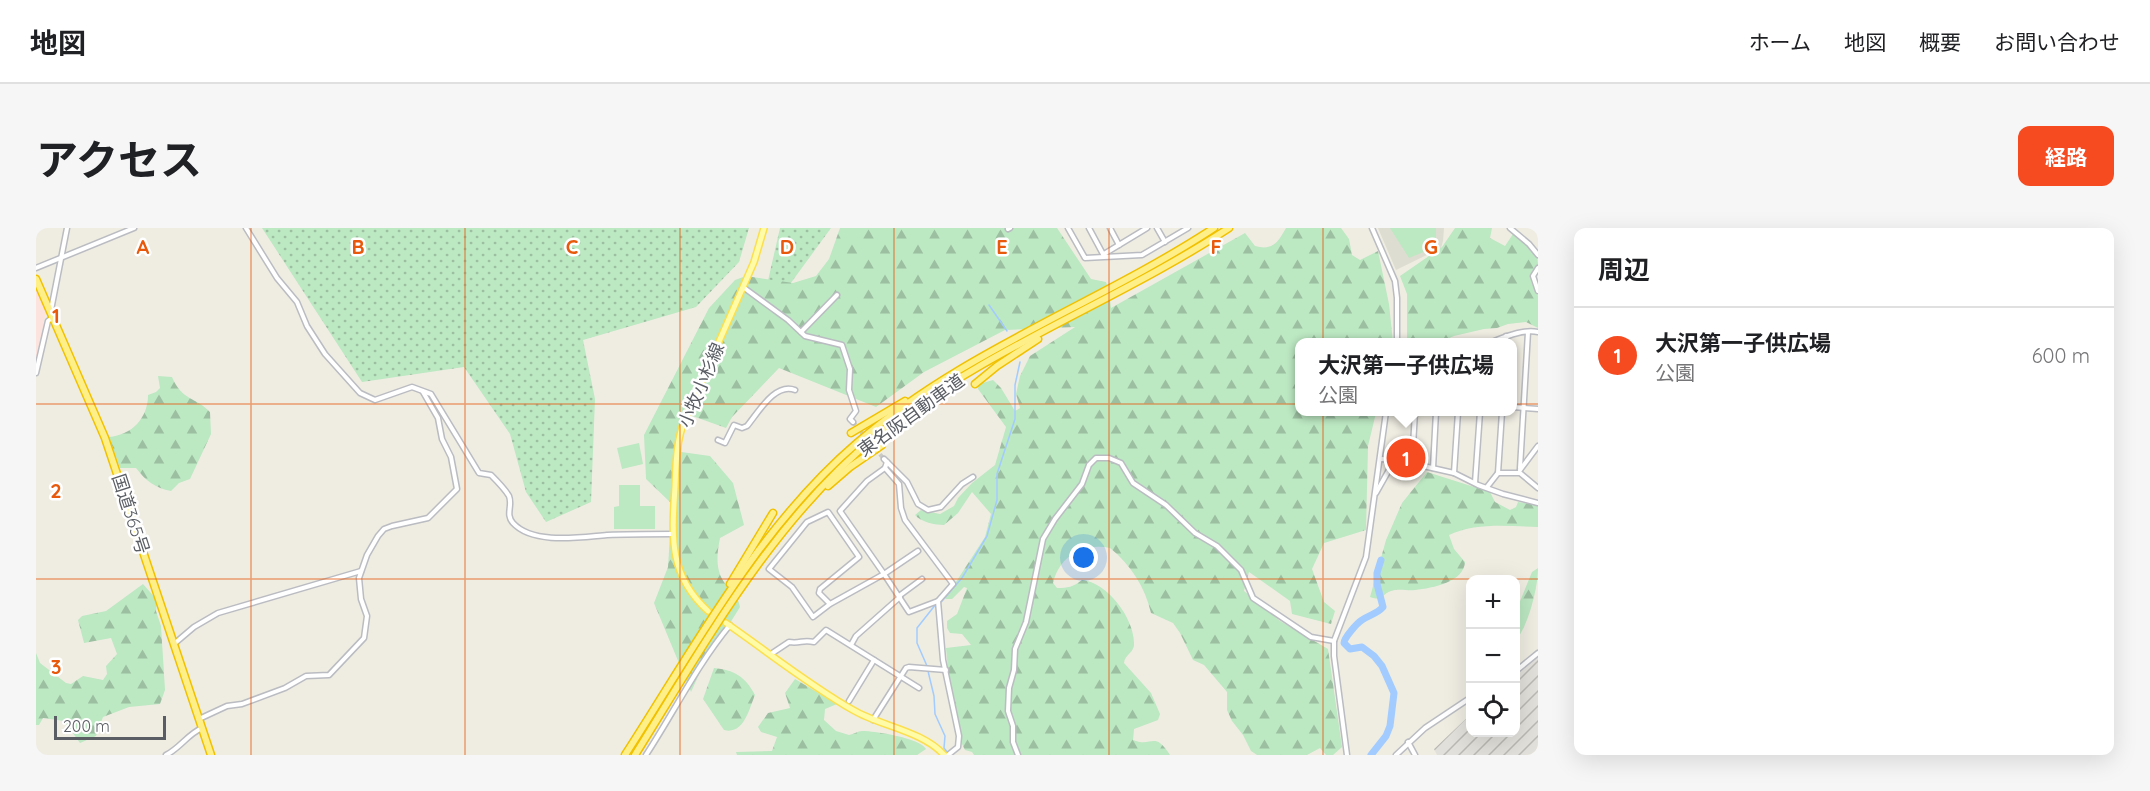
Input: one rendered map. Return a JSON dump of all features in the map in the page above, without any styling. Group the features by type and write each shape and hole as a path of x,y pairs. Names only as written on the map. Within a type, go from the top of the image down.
{"highway":[{"name":"東名阪自動車道","path":"625,755 756,553 821,477 877,426 958,371 1141,271 1214,228"},
{"name":"東名阪自動車道","path":"635,755 729,607 763,558 792,520 843,465 900,418 978,368 1184,257 1229,228"},
{"name":"国道365号","path":"36,279 105,438 211,755"},
{"path":"975,384 997,366 1074,317"},
{"path":"851,433 958,371"},
{"path":"792,520 839,476 882,445"},
{"path":"703,632 773,513"}],"main road":[{"name":"小牧小杉線","path":"708,611 693,596 684,582 674,550 679,439 685,419 759,251 764,228"},
{"path":"728,624 831,697 873,720 931,743 944,755"}],"street":[{"path":"50,311 67,228"},
{"path":"36,268 134,228"},
{"path":"246,228 266,262 297,302 307,326 325,354 360,393 375,400 409,388 418,388 431,394 479,473 491,475 508,495 510,520 516,526 539,535 566,538 673,534"},
{"path":"1068,228 1085,258 1104,255 1142,255 1188,228"},
{"path":"1089,228 1104,255"},
{"path":"1110,228 1119,245"},
{"path":"1133,228 1137,234"},
{"path":"1104,255 1147,228"},
{"path":"1157,228 1165,242"},
{"path":"1372,228 1393,273 1396,288 1397,338"},
{"path":"1510,228 1538,255"},
{"path":"1538,268 1533,276 1538,291"},
{"path":"743,287 801,332 813,339 833,341 843,347 850,369 850,394 856,411 850,419 853,422"},
{"path":"801,332 837,295"},
{"path":"36,374 48,321 53,318"},
{"path":"1520,471 1528,332"},
{"path":"1501,338 1538,332"},
{"path":"718,440 725,443 734,425 742,428 747,426 778,391 785,388 795,390"},
{"path":"199,719 227,706 242,704 285,688 306,676 329,675 359,645 366,632 367,616 359,591 361,571 372,545 384,530 392,526 428,518 457,489 451,457 442,439 438,418 422,391"},
{"path":"1517,407 1538,409"},
{"path":"1347,755 1334,641 1364,565 1385,416"},
{"path":"1412,463 1415,416"},
{"path":"1433,468 1436,416"},
{"path":"1454,472 1458,416"},
{"path":"1475,483 1480,416"},
{"path":"1487,487 1498,473 1502,416"},
{"path":"1520,471 1538,446"},
{"path":"1018,755 1013,742 1013,726 1008,711 1009,688 1014,670 1015,649 1026,622 1043,539 1082,484 1089,465 1096,458 1109,458 1121,463 1133,483 1155,496 1196,533 1217,546 1241,570 1253,598 1259,603 1311,637 1334,641"},
{"path":"1380,459 1454,472 1503,494 1538,503"},
{"path":"885,468 867,481 840,511 910,612 938,602 953,584 905,520 901,508 900,486 885,468 886,460 907,482 918,504 928,510 941,507 962,484 973,477"},
{"path":"1376,493 1395,461"},
{"path":"1498,473 1520,471 1538,488"},
{"path":"830,604 819,593 820,589 859,557 828,512 807,522 769,569 792,587 813,618 830,604 884,574 918,551"},
{"path":"174,645 194,627 218,613 361,571"},
{"path":"851,645 861,631 922,579"},
{"path":"938,602 946,670 959,733 958,747 949,754"},
{"path":"646,755 728,624"},
{"path":"771,654 789,642 798,643 807,640 814,642 825,630 919,688"},
{"path":"1520,667 1538,653"},
{"path":"849,701 874,660"},
{"path":"873,720 900,676 909,667 946,670"},
{"path":"1396,755 1408,742 1466,700"},
{"path":"166,755 176,750 194,731 202,728"},
{"path":"1408,742 1415,755"}],"shaded area":[{"path":"1378,228 1444,228 1443,241 1441,248 1396,270"},
{"path":"36,289 46,311 36,361"},
{"path":"1538,653 1538,755 1437,755 1434,749 1466,719 1466,737 1520,737 1520,669"}],"green space":[{"path":"262,228 749,228 739,262 696,307 583,340 595,399 591,502 546,522 526,492 510,434 464,367 362,382"},
{"path":"780,228 831,228 785,291 767,285"},
{"path":"840,228 1057,228 1091,279 1106,282 1111,308 1245,233 1255,246 1266,247 1274,244 1286,228 1341,228 1349,239 1352,255 1360,260 1378,251 1389,304 1393,338 1295,338 1295,416 1375,416 1368,446 1366,530 1324,543 1312,569 1324,602 1335,611 1331,624 1292,614 1290,601 1249,572 1244,591 1280,621 1328,649 1342,747 1333,755 1326,755 1320,748 1307,755 1257,755 1251,751 1227,710 1227,692 1204,665 1193,660 1173,623 1151,613 1136,577 1110,548 1091,547 1067,559 1056,574 1053,583 1057,588 1061,588 1073,586 1082,580 1091,582 1109,594 1124,613 1133,633 1134,643 1124,663 1151,693 1160,714 1158,720 1134,729 1133,740 1156,741 1170,755 974,755 965,750 949,682 946,648 971,645 962,634 950,633 947,628 947,621 957,614 967,588 964,587 952,599 945,599 985,537 991,514 972,492 958,513 944,525 928,523 915,515 921,510 940,514 954,506 972,483 995,465 1006,427 978,389 979,384 993,380 1001,388 1015,411 1020,408 1016,394 1020,376 1030,356 1075,327 1005,330 924,372 876,407 779,368 732,417 726,428 684,413 676,436 674,451 710,456 733,483 744,525 720,538 718,555 721,577 736,596 740,607 702,668 691,692 654,603 668,567 672,504 646,479 644,435 709,308 735,280 746,276 793,283 816,276 829,259"},
{"path":"1390,228 1436,228 1436,242 1426,251 1409,258"},
{"path":"1455,228 1492,228 1490,238 1505,246 1513,234 1529,246 1537,256 1538,264 1531,275 1531,281 1538,296 1538,328 1526,322 1449,338 1407,338 1407,294 1400,276 1442,247"},
{"path":"158,376 172,377 185,395 210,412 211,434 190,479 179,483 171,491 151,483 136,468 120,468 109,437 125,433 142,418 148,395 160,388"},
{"path":"639,443 643,464 622,469 617,448"},
{"path":"1427,472 1490,492 1495,502 1510,510 1516,507 1518,502 1538,505 1538,527 1481,526 1449,535 1454,549 1465,562 1459,575 1446,583 1430,588 1394,590 1380,598 1370,597 1386,540 1402,503"},
{"path":"619,485 640,485 640,506 655,506 655,529 614,529 614,507 619,506"},
{"path":"1538,568 1532,605 1520,634 1520,601 1532,572"},
{"path":"143,584 157,600 156,611 161,626 165,690 160,704 129,707 103,717 96,736 80,743 64,721 43,718 39,725 36,725 36,653 40,663 66,683 71,684 83,676 103,680 107,674 106,666 117,654 111,638 84,643 78,620 82,616 106,611"},
{"path":"714,668 738,675 755,695 745,720 731,731 724,730 703,699"},
{"path":"795,679 837,704 825,709 824,720 836,731 849,735 862,731 907,738 926,749 917,755 737,755 736,752 772,751 777,737 761,732 758,727 768,713 790,708 785,693"}],"waterway":[{"path":"989,305 1007,331"},
{"path":"927,666 917,643 917,628 936,604 942,601 962,578 987,536 997,500 997,474 1015,419 1015,385 1020,362"},
{"path":"1371,755 1386,736 1390,726 1394,693 1382,666 1374,656 1362,647 1350,649 1344,643 1354,627 1383,607 1377,584 1377,573 1381,560"},
{"path":"928,671 934,696 935,714 945,736 944,748 948,753"}],"tunnel":[{"path":"853,422 884,459"}],"place":[{"name":"大沢第一子供広場","path":"1406,458"}]}
